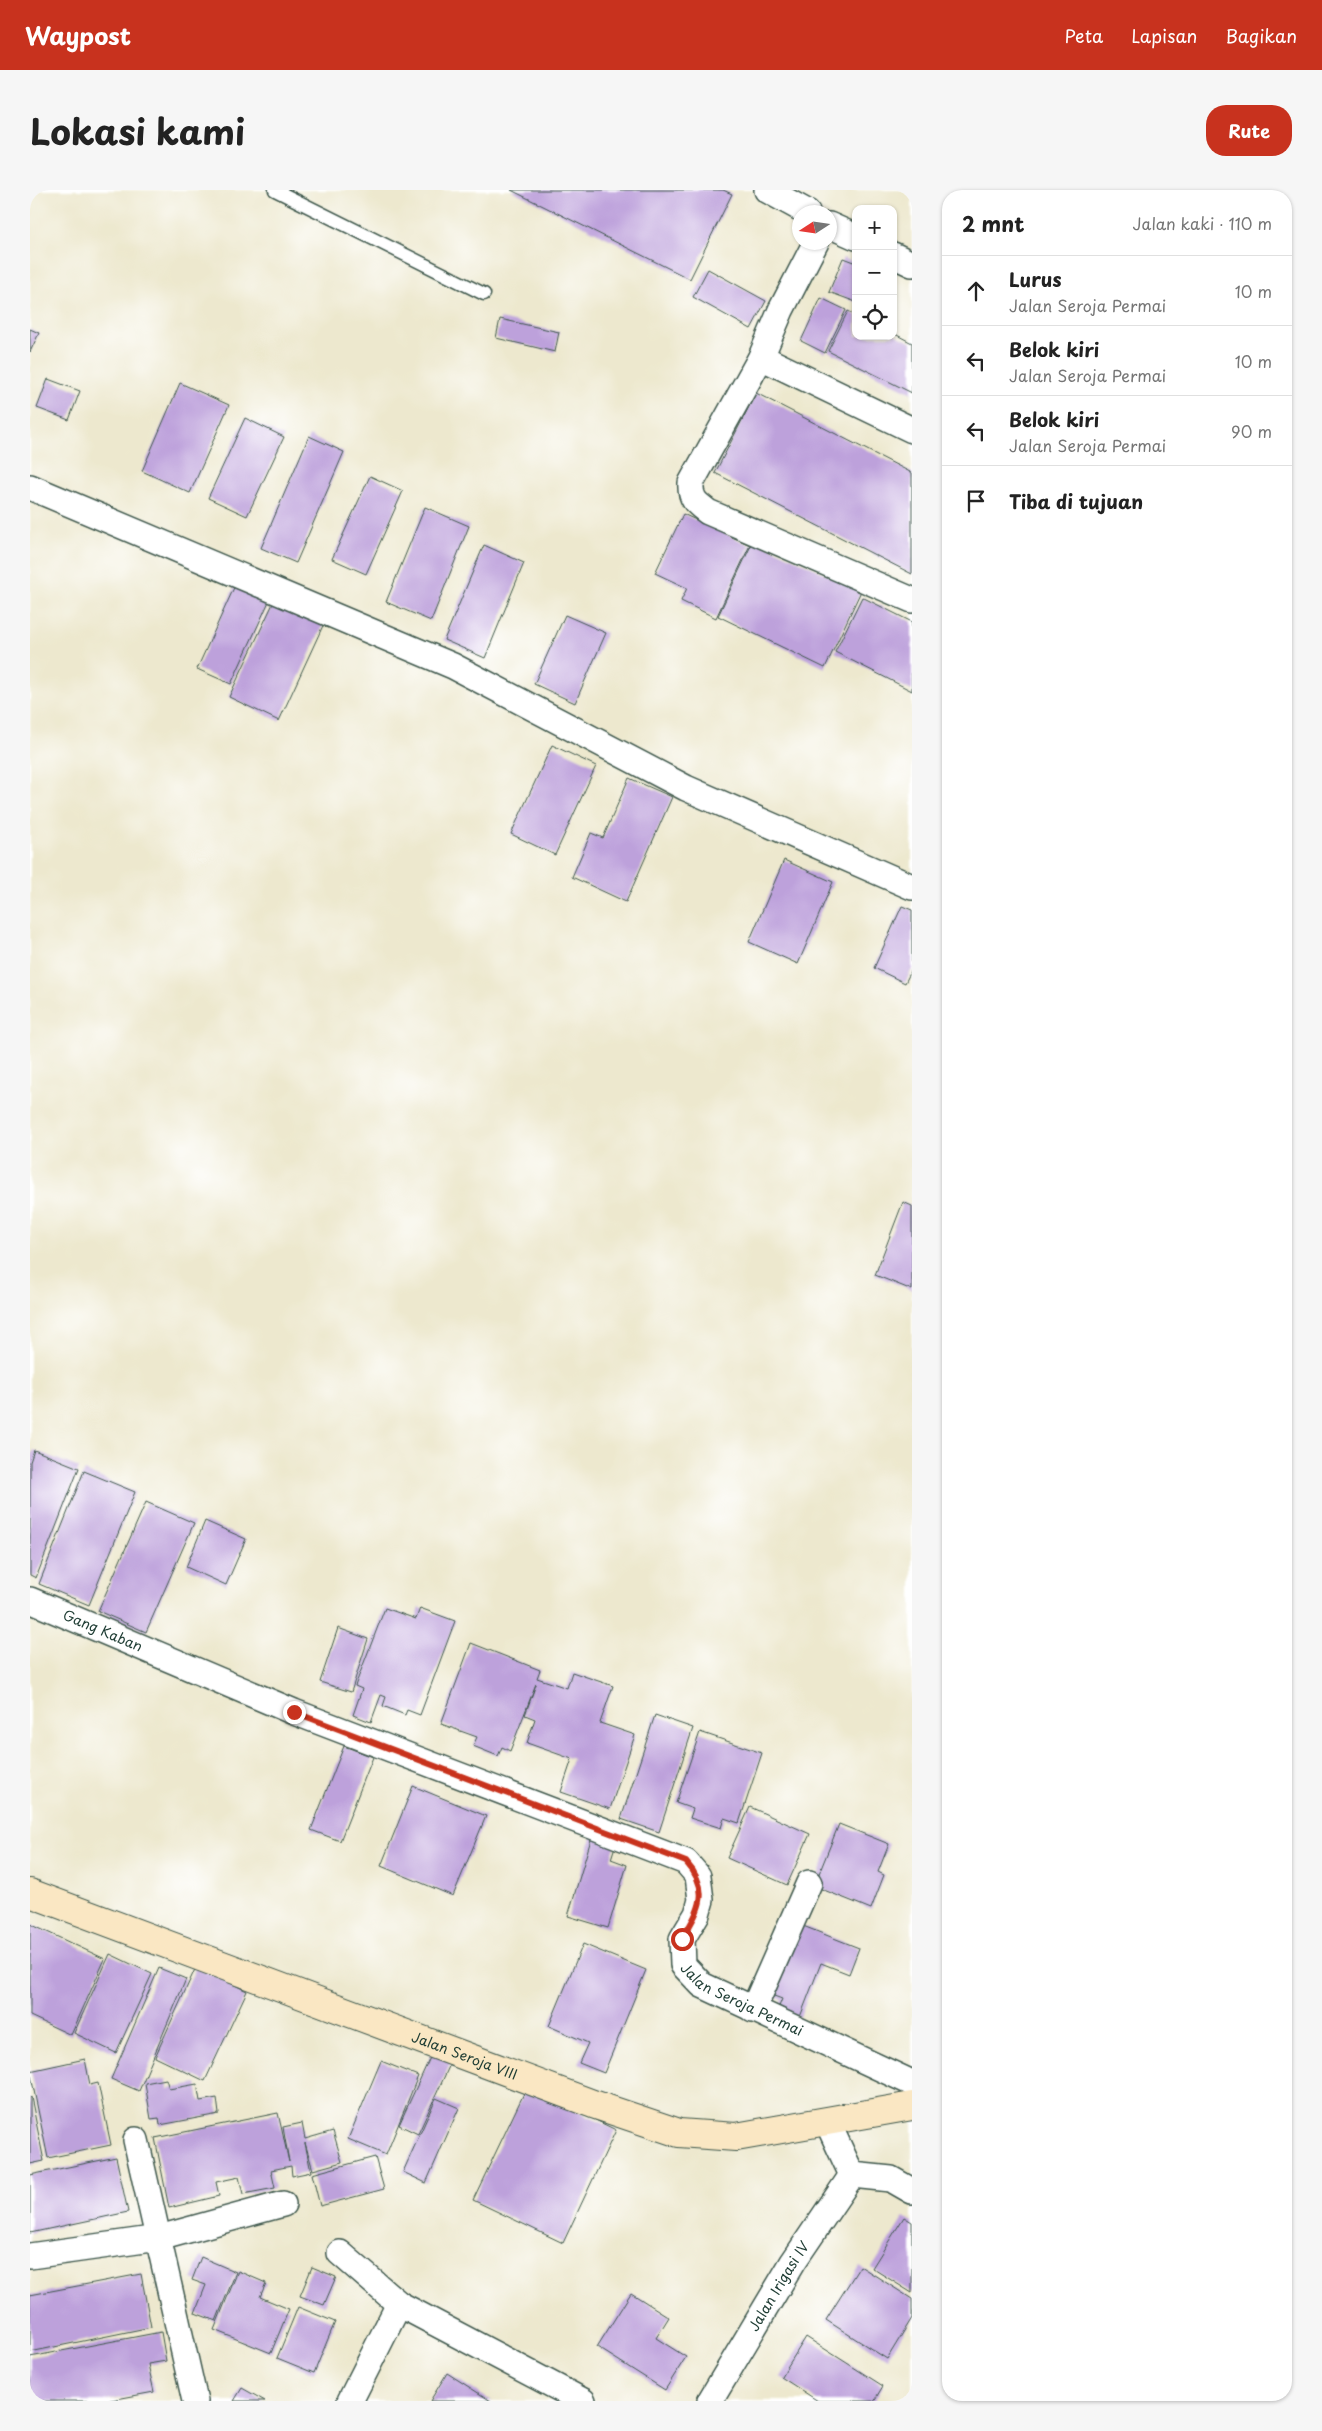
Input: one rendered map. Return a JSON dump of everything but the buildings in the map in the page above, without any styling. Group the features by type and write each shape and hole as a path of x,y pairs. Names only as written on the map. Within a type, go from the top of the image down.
{"street":[{"path":"767,190 794,205"},
{"path":"837,228 852,235"},
{"path":"812,250 781,310 761,357 690,483 692,500 708,512 725,520 912,600"},
{"path":"897,257 912,264"},
{"path":"761,357 912,430"},
{"path":"30,487 452,666 686,788 912,886"},
{"name":"Gang Kaban","path":"30,1600 176,1662"},
{"name":"Jalan Seroja Permai","path":"176,1662 294,1712 686,1862 698,1876 701,1900 697,1914 682,1939 683,1965 702,1985 912,2083"},
{"path":"753,2010 808,1883"},
{"name":"Jalan Seroja VIII","path":"30,1893 593,2104 679,2133 736,2137 912,2106"},
{"path":"827,2121 852,2175 891,2179 912,2191"},
{"path":"136,2140 195,2401"},
{"name":"Jalan Irigasi IV","path":"710,2401 793,2262 852,2175"},
{"path":"30,2256 159,2238 283,2204"},
{"path":"340,2253 399,2304 582,2401"},
{"path":"350,2401 399,2304"}],"lane":[{"path":"275,190 484,294"}],"route":[{"path":"294,1712 686,1862 698,1876 701,1900 697,1914 682,1939"}]}
